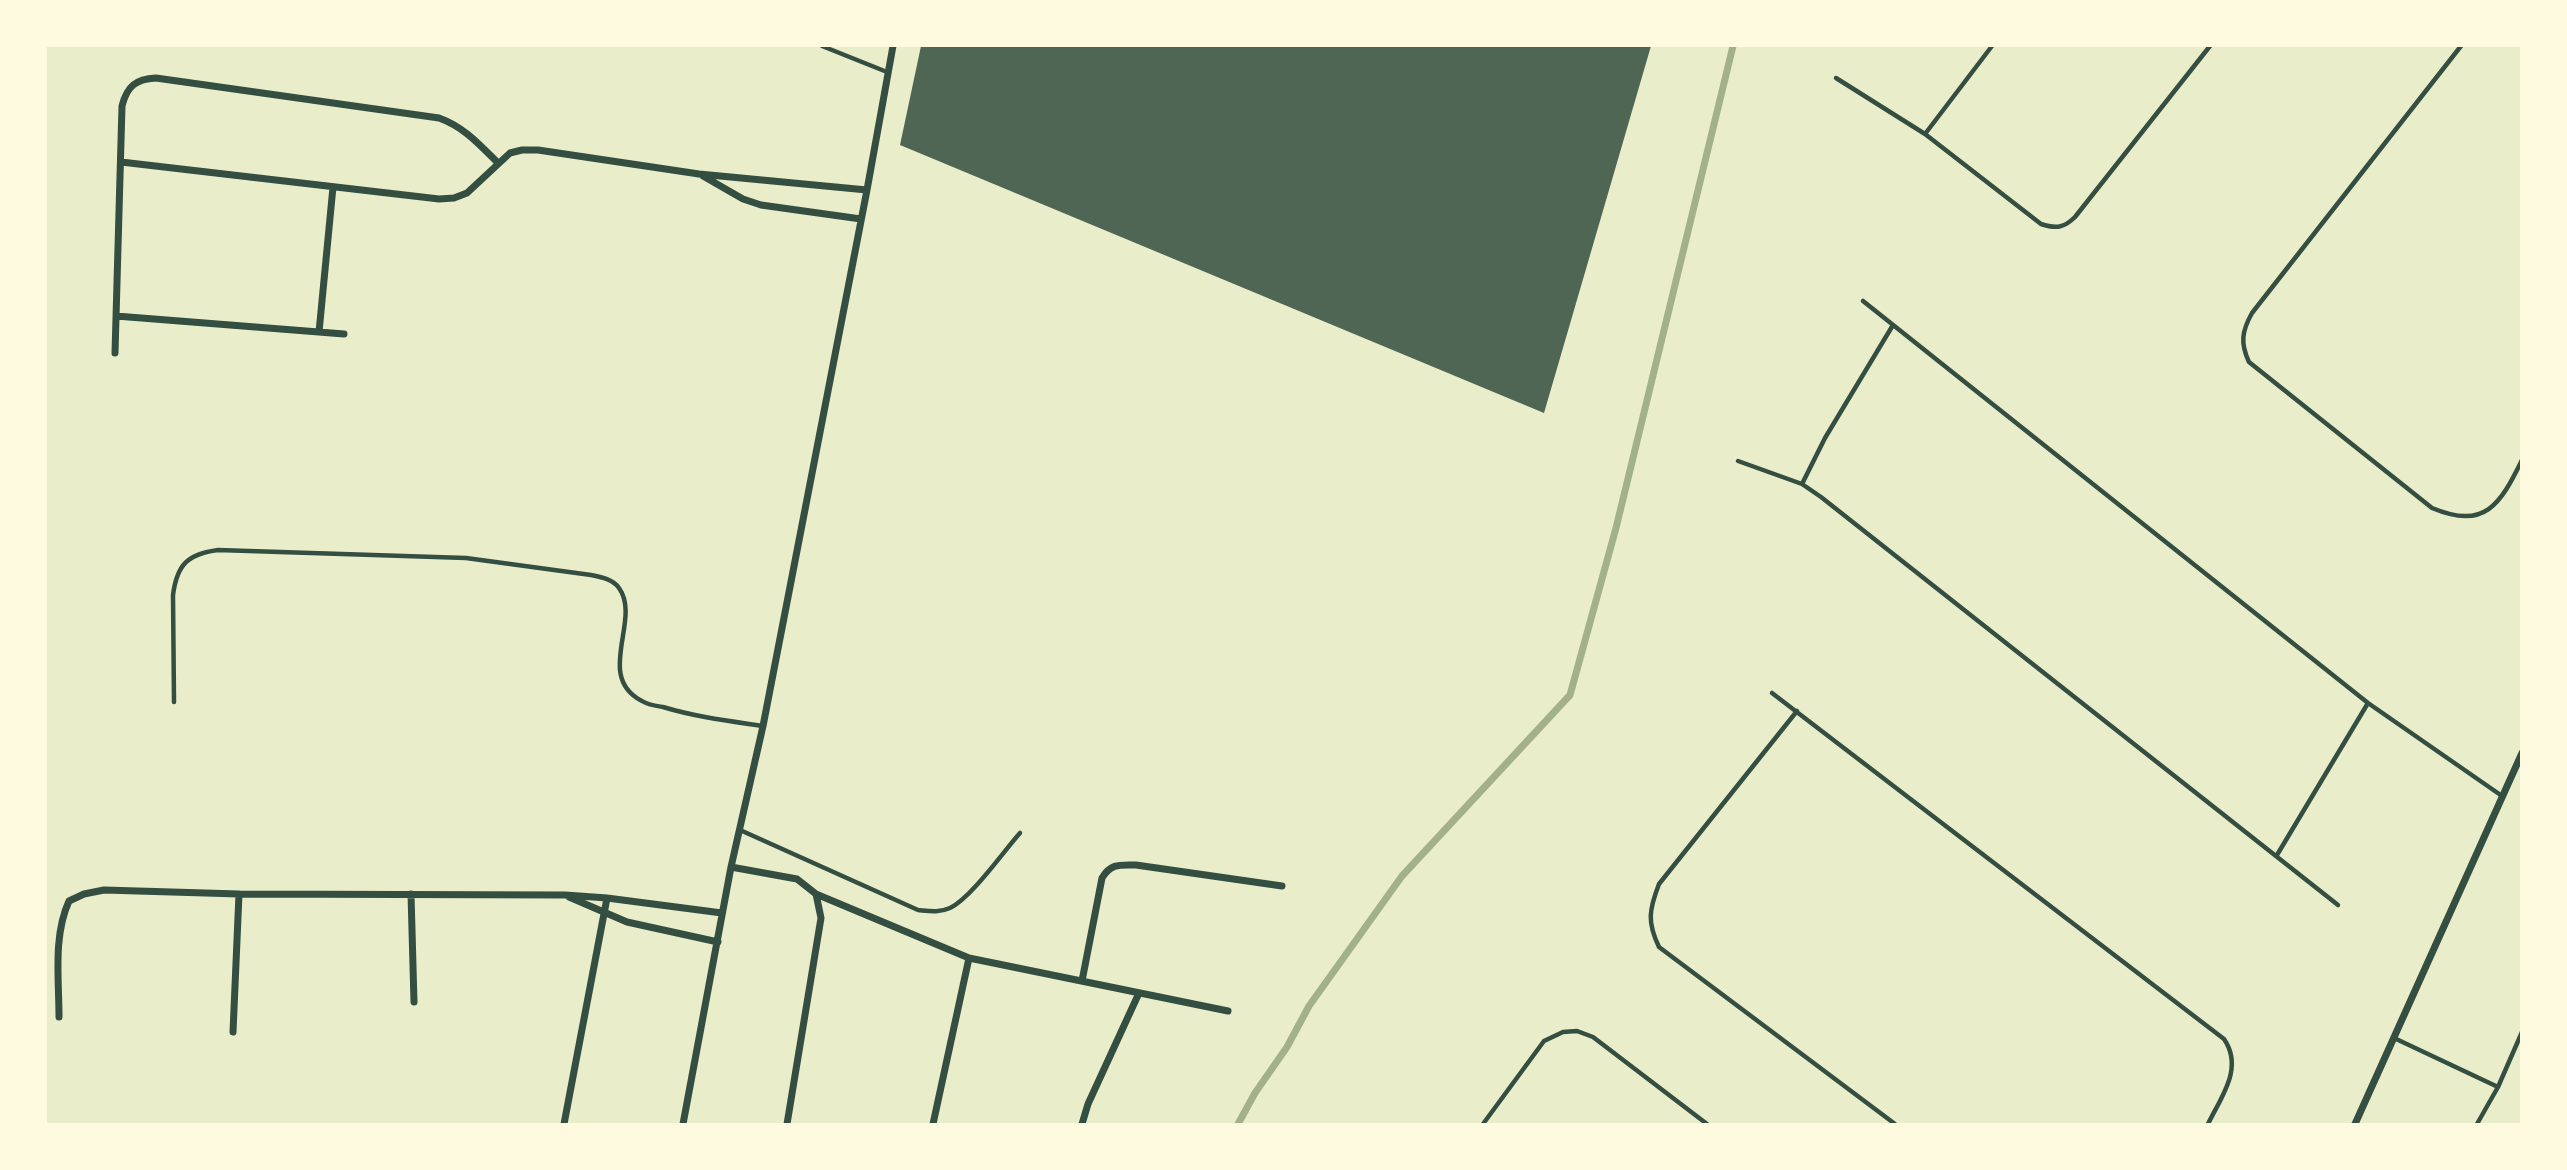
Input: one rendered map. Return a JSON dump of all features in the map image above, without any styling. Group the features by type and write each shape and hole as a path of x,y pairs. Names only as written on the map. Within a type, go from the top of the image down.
{"street":[{"path":"683,1125 731,867 763,726 893,46"},
{"path":"115,353 122,106 125,94 132,85 142,79 156,78 439,118 466,132 498,163"},
{"path":"121,162 439,199 454,198 478,185 510,153 538,150 699,174 867,190"},
{"path":"699,174 761,205 861,219"},
{"path":"319,332 333,187"},
{"path":"116,316 344,334"},
{"path":"2355,1125 2522,753"},
{"path":"1082,981 1102,878 1108,869 1117,865 1136,864 1282,886"},
{"path":"731,867 797,879 816,894 969,958 1228,1011"},
{"path":"59,1017 59,939 63,914 69,901 84,894 104,890 239,894 565,895 723,913"},
{"path":"233,1032 239,894"},
{"path":"411,894 414,1002"},
{"path":"787,1125 821,918 816,894"},
{"path":"565,895 627,922 718,942"},
{"path":"564,1125 607,898"},
{"path":"933,1125 969,958"},
{"path":"1082,1125 1088,1104 1139,993"}],"lane":[{"path":"822,46 888,73"},
{"path":"1925,134 1992,46"},
{"path":"1836,78 1925,134 2041,224 2053,228 2067,226 2210,46"},
{"path":"2461,46 2252,313 2241,340 2249,362 2432,508 2450,515 2468,517 2486,513 2499,502 2522,460"},
{"path":"1863,301 2368,703 2502,796"},
{"path":"1802,484 1825,438 1893,325"},
{"path":"1738,461 1802,484 1840,511 2338,905"},
{"path":"174,702 174,587 180,569 190,558 202,552 218,550 396,554 466,558 591,575 609,580 619,588 624,602 620,654 621,673 627,689 642,701 687,714 763,726"},
{"path":"1772,692 2224,1040 2232,1051 2231,1077 2208,1125"},
{"path":"2277,855 2368,703"},
{"path":"1797,711 1659,884 1651,903 1650,928 1659,947 1895,1125"},
{"path":"740,830 918,910 937,912 964,899 1020,833"},
{"path":"1483,1125 1544,1041 1563,1032 1577,1031 1593,1037 1707,1125"},
{"path":"2477,1125 2498,1087 2522,1032"},
{"path":"2393,1038 2498,1087"}],"building":[{"path":"921,46 1651,46 1544,413 900,145"}],"waterway":[{"path":"1238,1124 1255,1093 1287,1047 1309,1006 1402,876 1570,695 1616,528 1733,46"}]}
